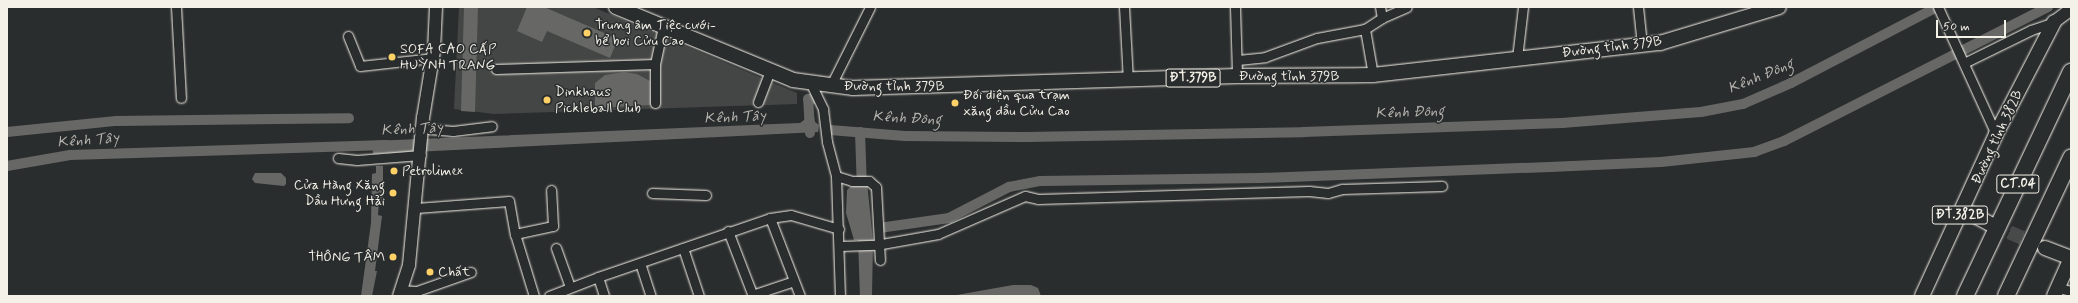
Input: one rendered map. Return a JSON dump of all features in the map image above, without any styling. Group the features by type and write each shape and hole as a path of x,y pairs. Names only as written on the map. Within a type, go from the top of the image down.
{"highway":[{"name":"CT.04","path":"1965,296 2071,72"},
{"name":"CT.04","path":"2006,296 2071,159"},
{"path":"2016,296 2055,212 2071,159"}],"main road":[{"path":"400,293 409,265 420,157 426,130 436,7"},
{"name":"Đường tỉnh 379B","path":"616,7 770,71 812,84 909,88 1237,76 1373,75 1660,43 1779,7"},
{"path":"2054,22 2071,9"},
{"name":"Đường tỉnh 382B","path":"1922,296 1996,134 2054,22"},
{"path":"1962,209 1990,224"},
{"path":"2045,248 2071,258 2061,292"}],"street":[{"path":"176,7 181,98"},
{"path":"831,85 870,7"},
{"path":"1124,7 1128,81"},
{"path":"1235,7 1238,60 1237,76"},
{"path":"1380,7 1382,18"},
{"path":"1238,60 1265,58 1317,38 1365,29 1382,18 1407,7"},
{"path":"1517,58 1523,7"},
{"path":"1638,7 1642,45"},
{"path":"1938,7 1964,61 1996,134"},
{"path":"1964,61 2031,30 2054,22"},
{"path":"656,103 655,64 664,28"},
{"path":"1365,29 1373,75"},
{"path":"348,36 360,66 432,58"},
{"path":"496,69 655,64"},
{"path":"758,102 770,71"},
{"path":"812,84 823,109 827,142 836,176 840,246 840,296"},
{"path":"426,130 453,131 492,126"},
{"path":"338,158 357,160 420,157"},
{"path":"836,176 852,181 869,181 876,187 877,238 880,260"},
{"path":"840,246 878,245 938,234 1025,196 1038,199 1309,191 1328,193 1342,189 1442,186"},
{"path":"515,234 553,226 551,190"},
{"path":"652,193 706,195"},
{"path":"416,208 509,201 515,234 534,296"},
{"path":"549,296 570,287 728,231 770,218 791,215 839,229"},
{"path":"770,218 800,296"},
{"path":"728,231 753,296 794,281"},
{"path":"556,248 570,287"},
{"path":"683,248 699,296"},
{"path":"640,263 651,296"},
{"path":"400,293 417,291 471,272"},
{"path":"598,277 604,296"}],"shaded area":[{"path":"459,7 593,7 797,93 797,104 494,114 454,109"},
{"path":"464,7 478,7 475,112 461,111"},
{"path":"527,7 544,7 618,39 610,58 547,31 542,42 517,31"},
{"path":"624,72 637,74 650,81 651,105 595,108 595,83 605,75"},
{"path":"814,116 815,122 819,125 818,132 373,154 372,141 800,123 808,117"},
{"path":"376,166 383,166 383,201 379,201 378,215 382,216 375,271 377,271 372,296 361,296 371,223 372,174 376,173"},
{"path":"255,173 281,173 286,178 286,184 284,186 255,183 252,179"},
{"path":"867,182 873,241 872,296 860,296 858,240 854,240 846,213 847,190 852,185"},
{"path":"1013,285 1031,285 1038,288 1041,296 951,296"}],"waterway":[{"name":"Kênh Đông","path":"830,130 905,136 1027,137 1303,132 1562,123 1701,112 1743,104 1791,83 1937,7"},
{"path":"879,228 949,218 1009,187 1040,181 1261,178 1550,167 1661,162 1754,152 1784,141 2048,7"},
{"path":"810,133 808,99 813,99"},
{"path":"7,132 116,121 349,118"},
{"name":"Kênh Đông","path":"860,132 862,190"},
{"name":"Kênh Tây","path":"7,166 70,155 387,145"}],"tunnel":[{"path":"1990,224 2041,246"}],"place":[{"name":"Trung âm Tiệc cưới- bể bơi Cửu Cao","path":"587,33"},
{"name":"SOFA CAO CẤP HUỲNH TRANG","path":"392,57"},
{"name":"Dinkhaus Pickleball Club","path":"547,100"},
{"name":"Đối diện qua trạm xăng dầu Cửu Cao","path":"955,103"},
{"name":"Petrolimex","path":"394,171"},
{"name":"Cửa Hàng Xăng Dầu Hưng Hải","path":"393,193"},
{"name":"THÔNG TÂM","path":"393,257"},
{"name":"Chất","path":"430,272"}]}
